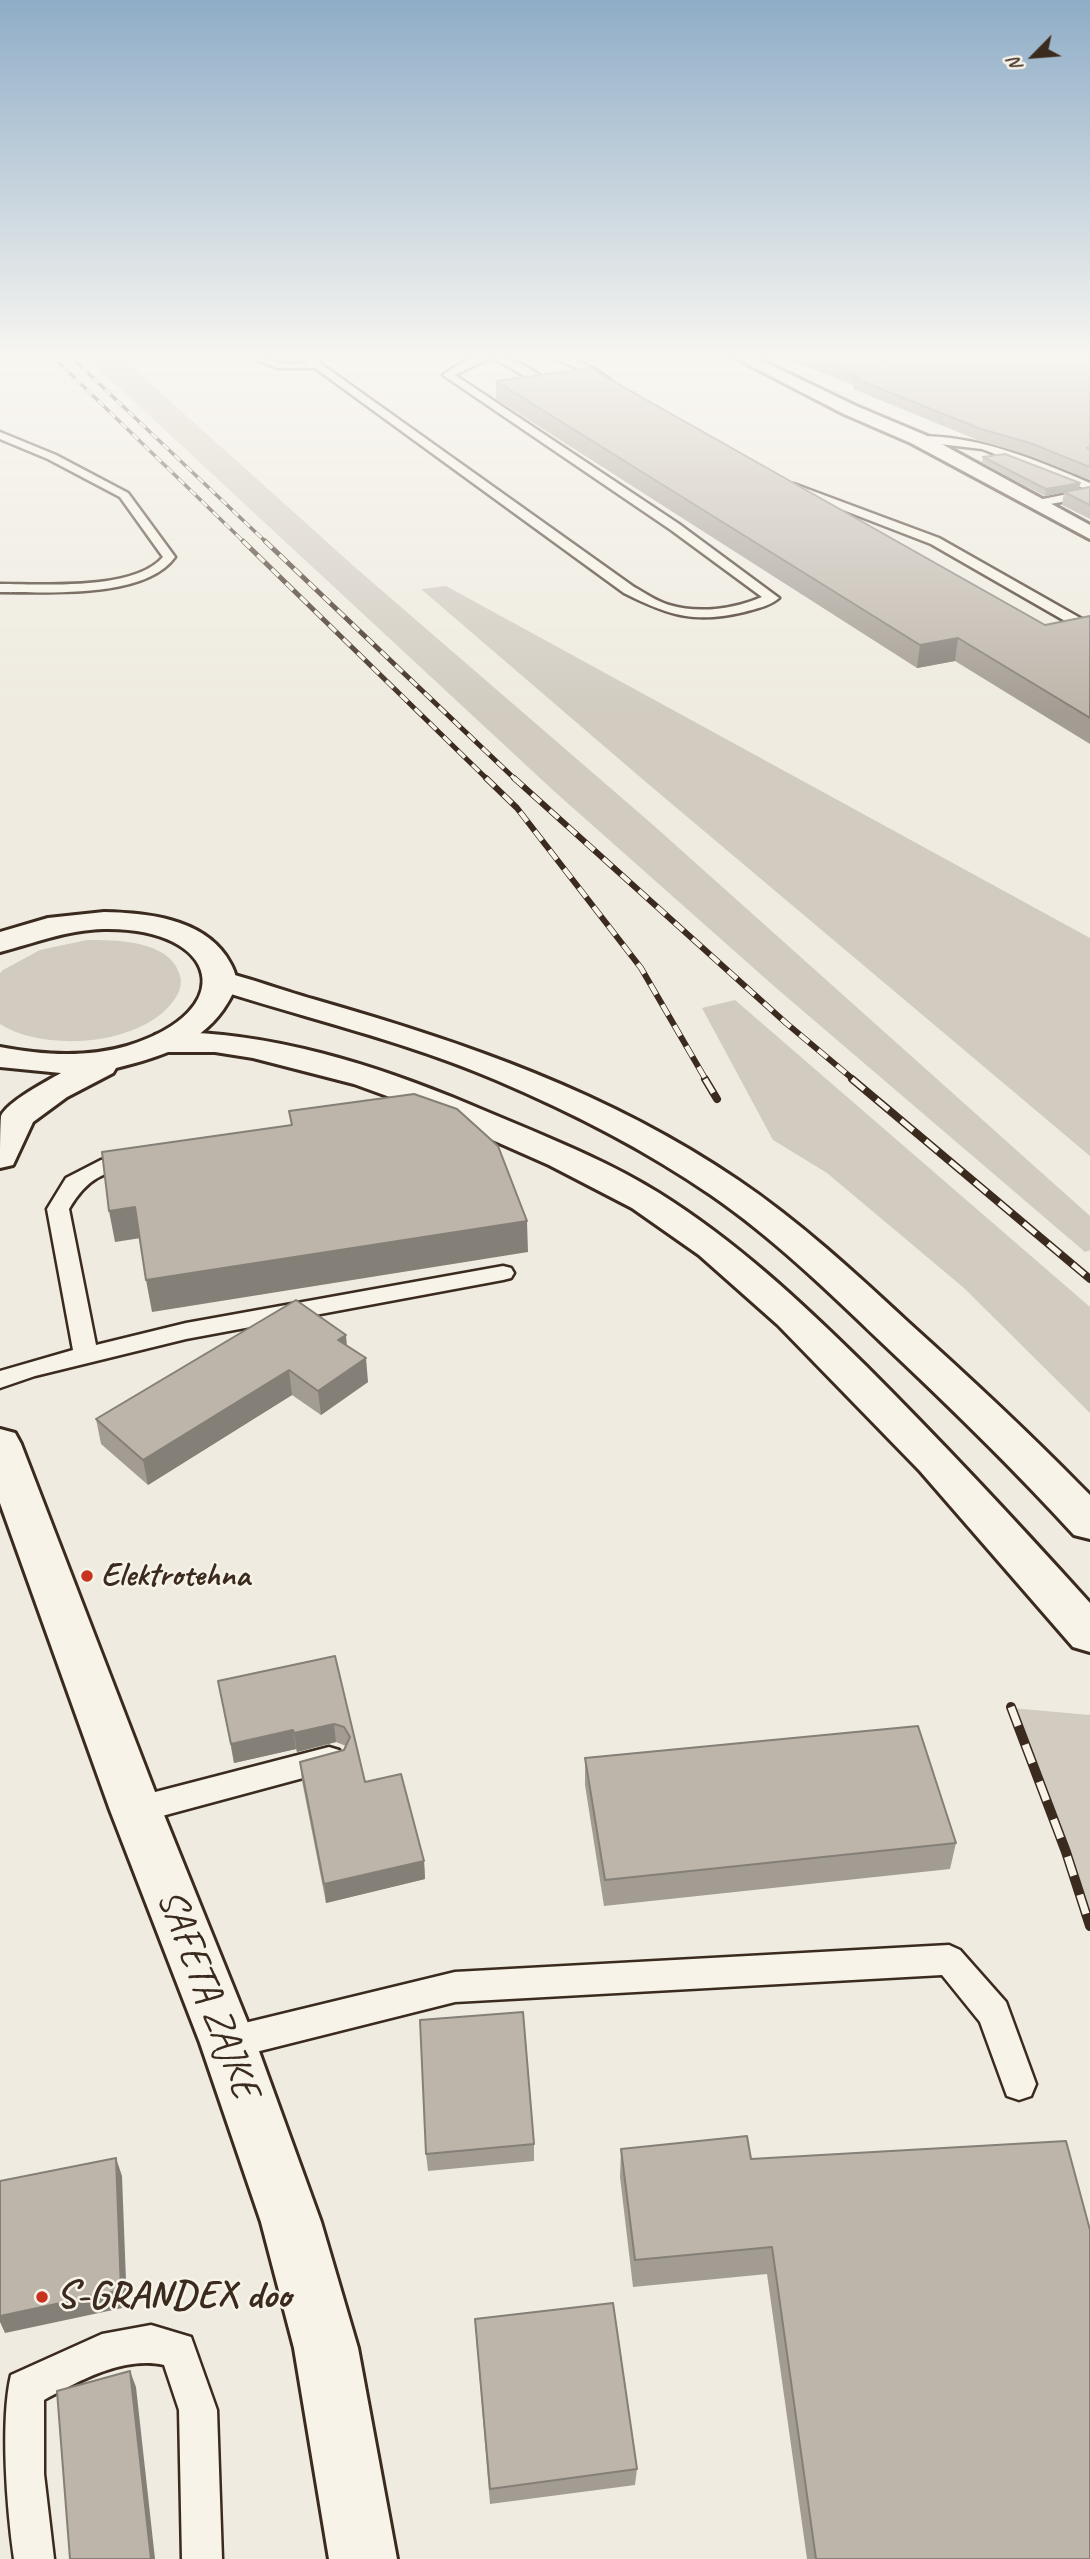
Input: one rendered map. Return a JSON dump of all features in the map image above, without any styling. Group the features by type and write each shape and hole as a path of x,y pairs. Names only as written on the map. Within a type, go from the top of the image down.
{"main road":[{"path":"985,475 1090,533"},
{"path":"0,911 21,918 79,922 122,921 148,925 192,940 212,958 220,980 214,1000 198,1019 167,1042"},
{"path":"0,943 27,933 79,922"},
{"path":"220,980 292,1005 458,1053 611,1122 695,1169 727,1189 848,1287 1006,1435 1090,1523"},
{"path":"0,1157 18,1117 55,1090 120,1057 167,1042 215,1042 255,1048 366,1077 432,1101 550,1152 645,1200 712,1247 792,1316 935,1460 1090,1634"},
{"path":"0,1057 59,1064 120,1057"},
{"name":"SAFETA ZAJKE","path":"0,1444 136,1810 228,2043 291,2221 326,2348 363,2559"}],"lane":[{"path":"0,587 125,581 156,570 169,557 124,495 87,475"},
{"path":"471,475 629,590 667,609 697,613 733,611 772,598 676,527 599,475"},
{"path":"1063,475 1090,487"},
{"path":"779,480 935,541 1084,626"},
{"path":"1037,504 1090,493"},
{"path":"86,1355 58,1209 74,1183 108,1164 146,1157"},
{"path":"0,1380 29,1369 186,1332 503,1273"},
{"path":"136,1810 335,1757"},
{"path":"228,2043 456,1987 949,1960 994,2013 1019,2084"},
{"path":"34,2559 21,2435 25,2389 56,2372 105,2353 152,2344 178,2350 198,2410 202,2559"}],"shaded area":[{"path":"214,475 253,475 652,824 1090,1216 1090,1250 1085,1252 775,987 555,792"},
{"path":"446,586 1090,938 1090,1156 421,589"},
{"path":"87,940 141,944 166,955 175,964 180,976 176,997 162,1013 142,1026 119,1035 94,1040 42,1039 0,1024 0,973 3,970 40,950"},
{"path":"735,1000 1090,1307 1090,1413 964,1288 827,1173 773,1140 702,1008"},
{"path":"1011,1708 1090,1715 1090,1931"}],"building":[{"path":"648,475 780,475 1045,625 1090,616 1090,718 958,638 920,645"},
{"path":"1019,475 1060,475 1080,483 1046,489"},
{"path":"1090,487 1090,505 1064,492"},
{"path":"414,1094 457,1109 498,1146 527,1221 146,1280 135,1207 109,1211 102,1152 292,1125 289,1111"},
{"path":"296,1300 346,1335 338,1340 366,1358 318,1391 289,1370 143,1460 96,1419"},
{"path":"335,1656 365,1782 401,1774 424,1861 324,1884 300,1762 344,1750 350,1737 344,1727 334,1724 231,1744 218,1681"},
{"path":"918,1726 956,1843 605,1880 585,1758"},
{"path":"523,2012 534,2144 426,2154 420,2020"},
{"path":"747,2136 751,2159 1066,2141 1090,2230 1090,2559 816,2559 772,2247 635,2260 621,2149"},
{"path":"116,2158 121,2290 0,2316 0,2181"},
{"path":"613,2303 637,2469 490,2489 475,2319"},
{"path":"130,2371 151,2559 70,2559 57,2391"}],"railway":[{"path":"175,475 245,543"},
{"path":"196,475 267,543"},
{"path":"243,541 488,780"},
{"path":"265,541 516,780"},
{"path":"486,778 517,808 641,968 706,1080"},
{"path":"514,778 786,1023 854,1080"},
{"path":"705,1079 717,1099"},
{"path":"852,1079 1090,1279"},
{"path":"1011,1707 1066,1852 1090,1926"}],"place":[{"name":"Elektrotehna","path":"87,1576"},
{"name":"S-GRANDEX doo","path":"42,2297"}]}
